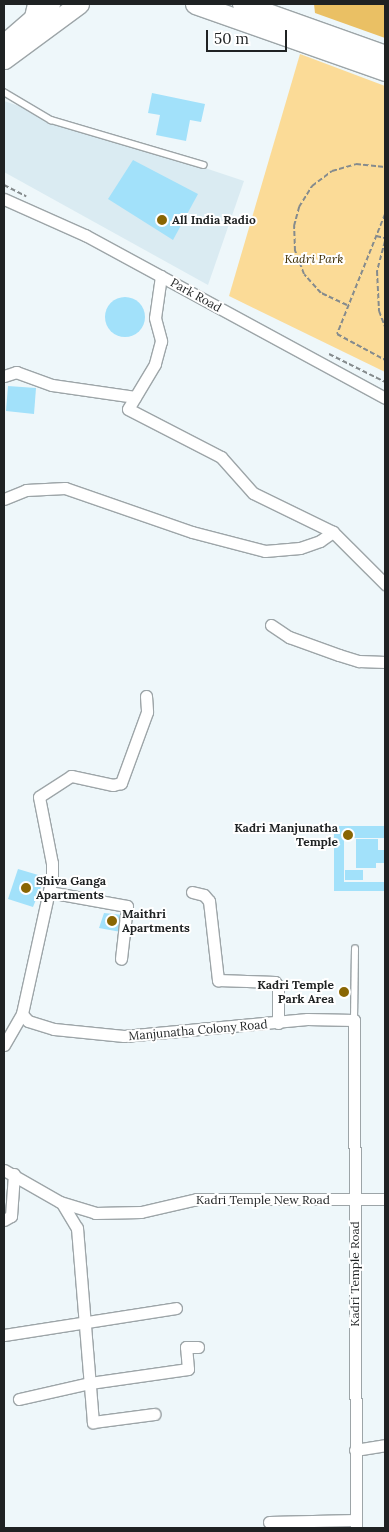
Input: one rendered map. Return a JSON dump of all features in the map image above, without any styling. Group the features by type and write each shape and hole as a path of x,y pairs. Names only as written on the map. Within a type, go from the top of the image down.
{"main road":[{"path":"4,44 35,10 50,4"},
{"path":"4,59 79,4"},
{"path":"196,4 385,71"},
{"path":"243,4 385,55"}],"street":[{"name":"Park Road","path":"4,199 85,235 385,398"},
{"path":"161,276 155,318 161,341 155,364 128,409 221,457 253,493 333,532 385,584"},
{"path":"4,376 16,372 52,385 135,397"},
{"path":"4,499 26,490 65,488 192,532 265,551 300,548 320,541 333,532"},
{"path":"271,625 289,638 339,655 360,661 385,662"},
{"path":"4,1045 22,1014 49,892 52,863 39,797 72,776 113,785 121,782 147,712 146,696"},
{"path":"49,892 127,906 121,959"},
{"path":"192,892 204,895 208,900 218,980 275,982 278,986 278,1023"},
{"name":"Manjunatha Colony Road","path":"22,1014 28,1021 54,1029 124,1036 307,1019 354,1020"},
{"name":"Kadri Temple Road","path":"354,1020 356,1524"},
{"path":"4,1220 11,1216 9,1172"},
{"name":"Kadri Temple New Road","path":"9,1172 60,1202 95,1213 141,1212 197,1199 385,1199"},
{"path":"60,1202 72,1216 77,1228 93,1422 154,1414"},
{"path":"4,1335 176,1308"},
{"path":"19,1399 90,1383 188,1369 186,1347 198,1347"},
{"path":"355,1450 385,1446"},
{"path":"269,1522 356,1524"}],"lane":[{"path":"4,92 51,120 204,165"},
{"path":"354,1020 355,948"}],"path":[{"path":"347,305 321,293 304,274 295,251 294,226 298,208 312,186 332,171 356,164 385,167"},
{"path":"385,214 337,334 385,360"},
{"path":"376,236 385,240 377,271 379,311 385,327"}],"shaded area":[{"path":"314,4 385,4 385,38 315,13"},
{"path":"4,101 244,181 208,285 4,172"}],"green space":[{"name":"Kadri Park","path":"300,54 385,86 385,372 229,296"}],"building":[{"path":"152,93 205,104 201,122 190,120 186,141 156,135 160,115 148,113"},
{"name":"All India Radio","path":"133,160 198,194 173,240 108,199"},
{"path":"121,297 129,297 136,300 142,306 145,317 142,328 136,334 129,337 121,337 114,334 108,328 105,321 105,313 108,306 114,300"},
{"path":"8,386 36,388 34,414 6,411"},
{"path":"334,826 385,826 385,838 344,838 344,882 385,882 385,891 334,891"},
{"path":"356,839 378,839 378,850 385,850 385,863 376,863 376,868 356,868"},
{"name":"Shiva Ganga Apartments","path":"18,869 45,877 33,907 8,899"},
{"path":"345,870 363,870 363,880 345,880"},
{"name":"Maithri Apartments","path":"104,913 123,915 121,932 99,928"}],"place":[{"name":"All India Radio","path":"162,220"},
{"name":"Kadri Manjunatha Temple","path":"348,835"},
{"name":"Shiva Ganga Apartments","path":"26,888"},
{"name":"Maithri Apartments","path":"112,921"},
{"name":"Kadri Temple Park Area","path":"344,992"}]}
